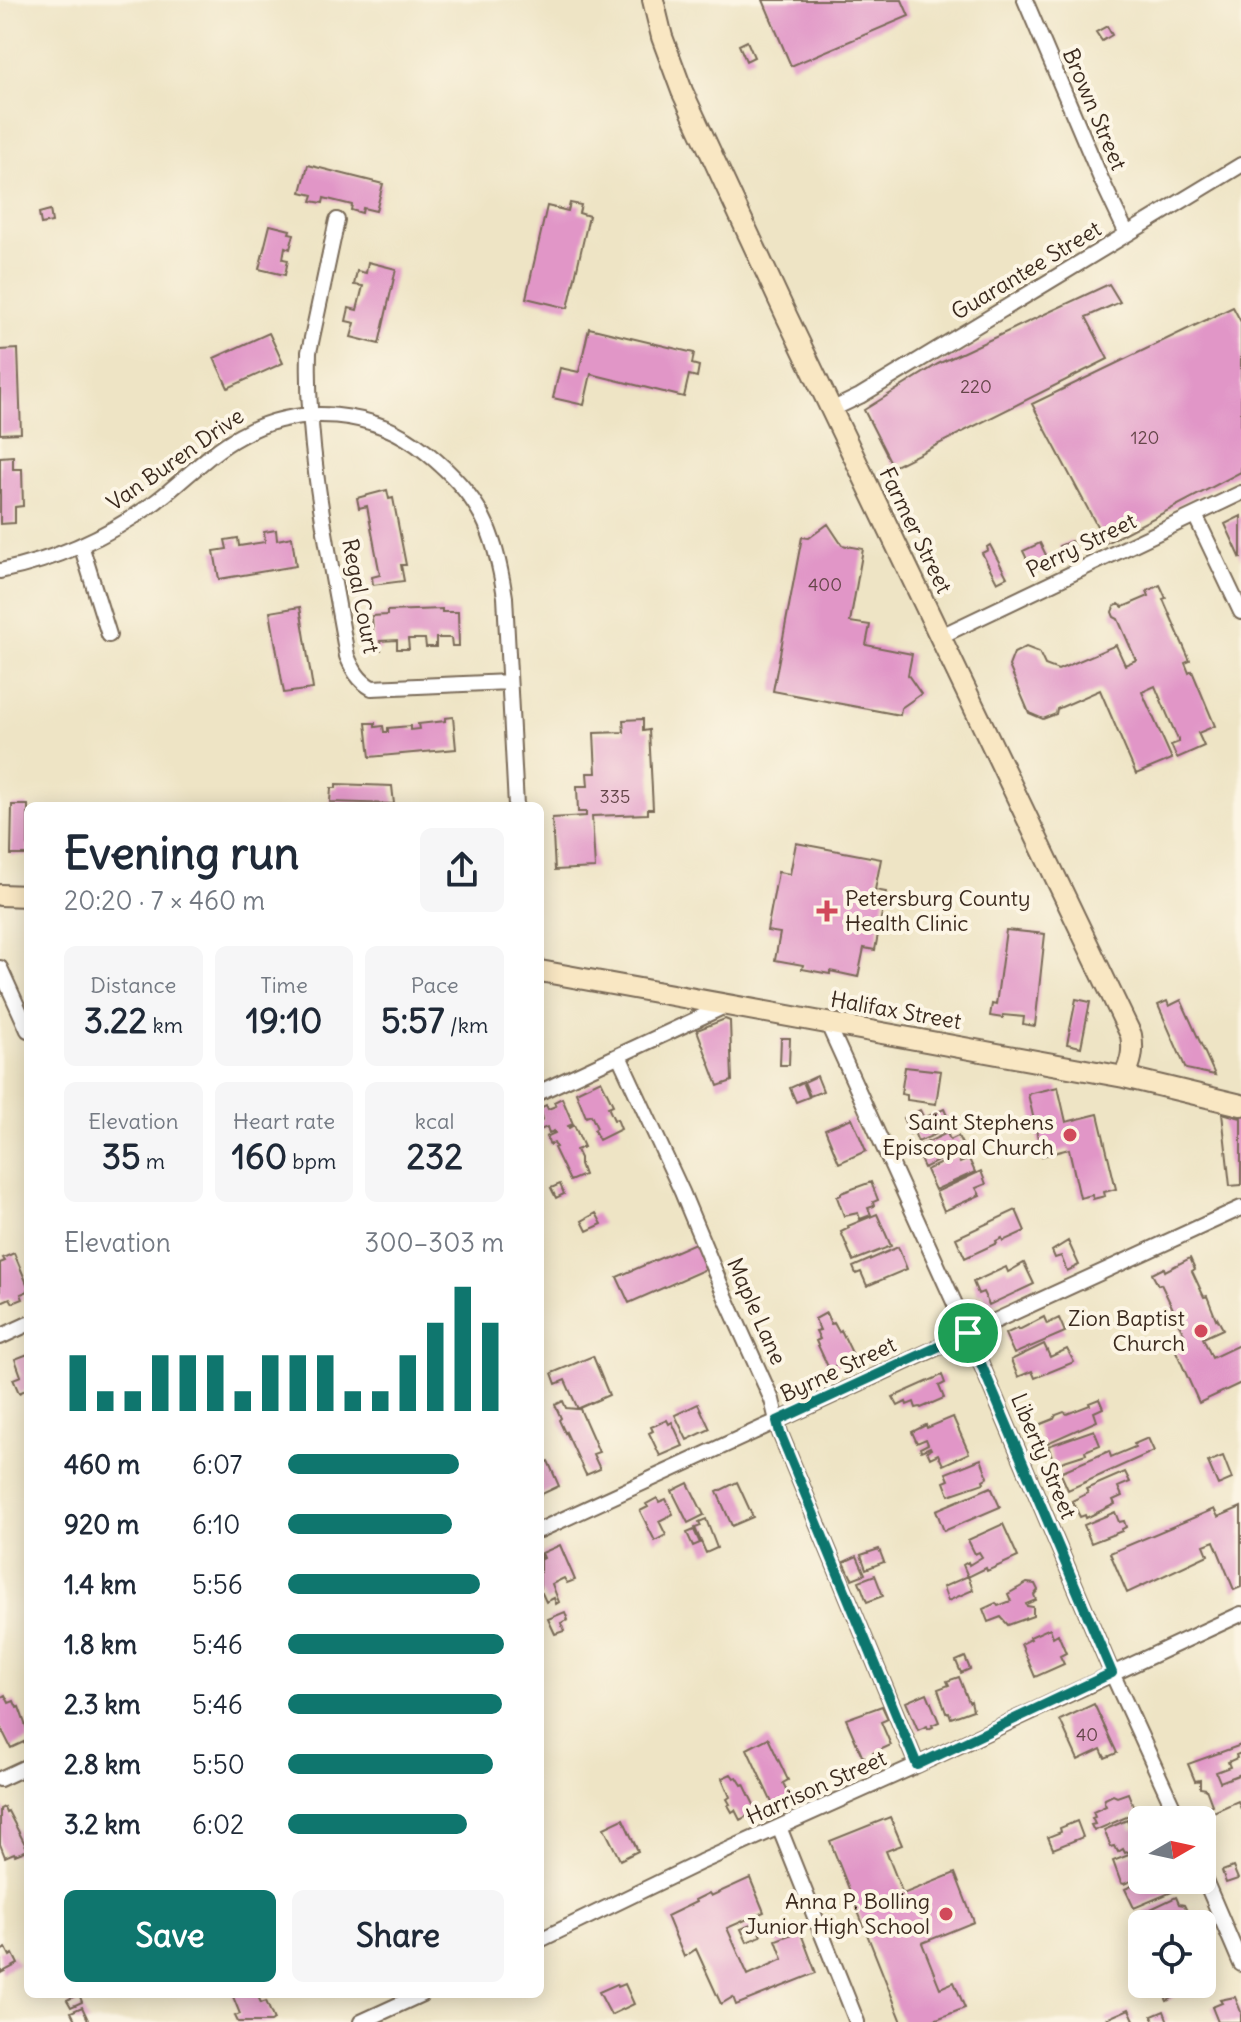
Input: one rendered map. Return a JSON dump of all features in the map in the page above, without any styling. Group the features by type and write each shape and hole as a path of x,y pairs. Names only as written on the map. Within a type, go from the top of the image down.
{"street":[{"name":"Farmer Street","path":"653,0 662,37 682,91 831,410 1131,1035 1134,1048 1124,1077"},
{"name":"Brown Street","path":"1025,0 1127,234"},
{"name":"Guarantee Street","path":"831,410 860,396 1241,165"},
{"name":"Regal Court","path":"337,220 309,352 317,481 347,656 364,684 377,688 509,682"},
{"name":"Van Buren Drive","path":"0,571 43,560 113,529 153,503 239,436 264,425 311,414 338,415 381,425 422,449 448,470 479,509 491,537 505,597 516,802"},
{"name":"Perry Street","path":"941,636 1241,493"},
{"path":"1195,515 1241,612"},
{"path":"81,545 109,635"},
{"path":"0,895 24,896"},
{"path":"0,968 24,1021"},
{"name":"Halifax Street","path":"544,972 1124,1077 1241,1105"},
{"path":"544,1090 727,1005"},
{"name":"Liberty Street","path":"827,1022 968,1333 1112,1673 1173,1806"},
{"name":"Maple Lane","path":"619,1056 772,1400 785,1447 917,1765"},
{"name":"Byrne Street","path":"544,1528 1241,1208"},
{"path":"0,1337 24,1326"},
{"name":"Harrison Street","path":"544,1938 701,1862 1241,1614"},
{"path":"0,1779 24,1768"},
{"path":"779,1827 857,2022"},
{"path":"1211,1894 1241,1964"},
{"path":"361,2022 413,1998"}],"building":[{"path":"763,0 902,0 909,16 791,66"},
{"path":"1107,26 1112,35 1102,41 1096,32"},
{"path":"747,41 754,57 746,61 739,45"},
{"path":"308,165 383,184 376,211 363,208 362,213 351,210 352,205 324,198 323,203 311,201 313,195 301,192"},
{"path":"570,203 581,205 579,213 589,216 568,308 526,298 547,206 568,211"},
{"path":"50,210 52,222 41,224 39,213"},
{"path":"270,225 294,234 290,249 285,247 283,259 288,260 285,275 259,269"},
{"path":"368,262 396,269 379,344 351,337 355,323 346,321 349,308 357,310 363,286 354,285 357,271 366,273"},
{"path":"1109,284 1120,302 1086,317 1108,359 893,467 864,410 938,364"},
{"path":"1233,307 1241,322 1241,472 1106,543 1032,404"},
{"path":"589,328 694,353 692,364 699,366 697,377 689,375 684,397 591,374 584,405 553,398 560,368 579,372"},
{"path":"269,333 283,363 228,388 214,358"},
{"path":"18,349 21,433 0,434 0,350"},
{"path":"13,456 13,469 22,469 23,506 15,507 15,523 0,524 0,457"},
{"path":"387,490 389,499 393,498 406,565 401,565 404,581 373,585 372,577 380,575 367,506 359,508 357,498"},
{"path":"1241,516 1241,559 1225,524"},
{"path":"828,524 842,545 863,549 850,622 870,625 866,645 912,654 908,675 921,694 901,708 900,715 773,691 802,537 809,538"},
{"path":"276,530 277,540 292,537 296,566 219,579 214,551 227,549 225,540 238,538 239,546 265,542 264,532"},
{"path":"1071,541 1076,551 1064,557 1059,546"},
{"path":"1040,543 1050,563 1033,572 1023,551"},
{"path":"990,545 1007,577 997,582 982,553"},
{"path":"1160,585 1190,661 1185,663 1189,673 1192,671 1215,726 1198,733 1204,746 1177,758 1171,745 1179,742 1155,686 1142,692 1172,759 1136,774 1100,690 1057,709 1056,714 1043,719 1029,713 1009,666 1014,653 1026,647 1039,652 1045,665 1058,670 1116,645 1125,665 1136,660 1112,612 1119,604 1123,607 1149,596 1147,591"},
{"path":"300,607 313,689 284,693 270,612"},
{"path":"442,609 442,612 458,612 459,646 452,646 451,638 436,638 436,647 426,647 425,639 408,639 409,649 397,649 397,640 380,641 381,650 374,650 372,616 387,615 387,611"},
{"path":"453,717 456,749 370,757 366,723 383,726 384,732 388,732 388,728 410,726 410,730 419,729 418,724"},
{"path":"643,719 643,731 649,730 653,809 648,809 648,814 592,816 595,868 555,870 552,818 586,816 586,812 578,812 577,786 588,786 587,773 596,773 594,733 624,732 623,720"},
{"path":"336,784 392,786 394,802 330,802 331,788 336,788"},
{"path":"12,805 24,805 24,855 11,855"},
{"name":"Petersburg County Health Clinic","path":"796,843 881,859 875,890 886,892 875,950 864,948 858,977 802,969 803,965 775,960 780,933 767,931 778,872 790,874"},
{"path":"1006,930 1045,934 1035,1026 1023,1024 1024,1017 990,1016 992,1004 996,1005"},
{"path":"1076,999 1090,1002 1081,1047 1067,1044"},
{"path":"1181,1000 1215,1075 1186,1069 1158,1005 1167,1001 1169,1006"},
{"path":"725,1019 730,1021 732,1081 718,1086 697,1030"},
{"path":"781,1038 790,1038 789,1065 780,1065"},
{"path":"905,1067 941,1071 936,1104 907,1100 907,1095 901,1094"},
{"path":"817,1076 823,1091 810,1096 804,1082"},
{"path":"601,1080 613,1105 608,1107 621,1129 599,1140 591,1115 586,1117 576,1092"},
{"path":"803,1082 809,1097 796,1102 790,1088"},
{"name":"Saint Stephens Episcopal Church","path":"1058,1087 1066,1122 1098,1114 1116,1189 1104,1192 1105,1196 1080,1198 1069,1149 1042,1156 1028,1094"},
{"path":"562,1098 573,1124 568,1126 574,1125 584,1147 576,1150 584,1175 570,1181 554,1143 550,1145 546,1137 555,1133 544,1128 544,1106 548,1109 556,1106 554,1102"},
{"path":"944,1109 952,1127 918,1142 914,1132 910,1134 903,1118 920,1110 924,1118"},
{"path":"1222,1113 1241,1118 1241,1185 1230,1186"},
{"path":"852,1118 866,1151 839,1163 825,1129"},
{"path":"947,1133 950,1140 958,1136 964,1148 924,1168 915,1148"},
{"path":"957,1156 960,1163 969,1159 975,1172 935,1190 926,1170"},
{"path":"981,1171 986,1184 976,1188 980,1195 944,1211 936,1192"},
{"path":"871,1182 878,1200 868,1208 871,1215 860,1219 858,1213 844,1216 837,1197"},
{"path":"560,1184 564,1194 556,1198 551,1188"},
{"path":"1016,1210 1025,1231 1003,1241 1002,1238 965,1258 956,1238"},
{"path":"596,1213 602,1224 587,1231 582,1221"},
{"path":"877,1214 891,1246 853,1261 841,1232"},
{"path":"1068,1241 1079,1265 1067,1271 1061,1256 1055,1258 1052,1251"},
{"path":"695,1243 706,1269 629,1303 617,1277"},
{"path":"898,1247 907,1269 867,1286 861,1272 856,1274 853,1267"},
{"path":"14,1253 24,1277 23,1299 13,1303 10,1298 1,1302 0,1298 0,1263 5,1261 3,1258"},
{"name":"Zion Baptist Church","path":"1190,1258 1195,1269 1192,1271 1204,1297 1207,1296 1223,1329 1203,1338 1212,1358 1241,1344 1241,1383 1199,1403 1175,1349 1182,1346 1178,1336 1184,1333 1161,1284 1158,1285 1152,1274"},
{"path":"1024,1263 1034,1284 989,1305 983,1292 978,1294 973,1282 1006,1267 1008,1272"},
{"path":"826,1313 831,1324 834,1323 839,1332 841,1330 854,1357 829,1369 816,1341 820,1339 816,1331 820,1330 815,1319"},
{"path":"1044,1317 1047,1324 1059,1318 1065,1332 1014,1354 1005,1334"},
{"path":"1044,1344 1050,1357 1067,1349 1074,1362 1035,1378 1032,1371 1018,1377 1011,1360"},
{"path":"24,1356 24,1391 19,1393 13,1379 21,1376 15,1359"},
{"path":"593,1356 609,1395 578,1409 565,1380 556,1384 552,1373"},
{"path":"942,1375 945,1383 939,1386 944,1398 921,1408 916,1408 914,1402 898,1406 893,1397"},
{"path":"1099,1399 1103,1408 1094,1412 1097,1421 1043,1445 1036,1426"},
{"path":"563,1401 566,1408 580,1409 599,1452 593,1454 600,1469 586,1475 559,1420 561,1418 555,1405"},
{"path":"698,1404 710,1429 687,1440 675,1415"},
{"path":"953,1417 969,1453 943,1465 938,1454 930,1458 927,1451 930,1447 921,1451 920,1448 928,1444 926,1439 917,1443 912,1432"},
{"path":"667,1420 669,1424 672,1422 683,1446 660,1456 649,1433 653,1431 651,1427"},
{"path":"1094,1430 1100,1445 1085,1451 1086,1454 1055,1464 1048,1446"},
{"path":"1148,1438 1154,1451 1068,1490 1060,1472 1109,1451 1111,1457"},
{"path":"1223,1456 1232,1479 1218,1485 1208,1462"},
{"path":"981,1459 988,1477 983,1480 984,1483 949,1495 944,1482 949,1480 946,1473"},
{"path":"548,1461 559,1486 544,1493 544,1463"},
{"path":"1125,1472 1130,1482 1118,1487 1122,1496 1113,1500 1115,1504 1086,1518 1085,1515 1080,1517 1072,1501 1088,1493 1086,1489"},
{"path":"737,1482 753,1517 732,1526 717,1492"},
{"path":"688,1483 704,1515 688,1523 672,1491"},
{"path":"991,1487 1000,1507 944,1531 936,1510"},
{"path":"657,1498 659,1502 666,1499 673,1514 659,1521 666,1535 655,1541 640,1511"},
{"path":"1241,1507 1241,1587 1234,1590 1214,1541 1204,1545 1208,1555 1127,1593 1110,1553 1214,1509 1218,1517"},
{"path":"1115,1512 1119,1522 1124,1521 1126,1527 1091,1543 1084,1525"},
{"path":"706,1519 717,1548 706,1553 695,1528"},
{"path":"1003,1524 1018,1557 968,1577 963,1565 982,1557 979,1552 975,1554 968,1540"},
{"path":"694,1530 700,1543 693,1546 687,1533"},
{"path":"560,1545 575,1580 567,1583 564,1578 552,1584 559,1602 556,1604 554,1598 546,1602 544,1598 544,1552"},
{"path":"879,1549 884,1562 866,1569 861,1555"},
{"path":"857,1556 865,1574 852,1579 844,1562"},
{"path":"875,1575 883,1596 867,1602 859,1581"},
{"path":"968,1576 973,1590 948,1601 943,1587"},
{"path":"1027,1583 1035,1584 1038,1590 1034,1595 1036,1600 1026,1604 1033,1607 1033,1616 1008,1625 1001,1617 988,1622 983,1609 1011,1601 1008,1594"},
{"path":"565,1612 568,1620 561,1623 564,1631 555,1634 548,1619"},
{"path":"1050,1628 1053,1637 1058,1634 1066,1653 1060,1656 1064,1664 1035,1677 1021,1644"},
{"path":"965,1657 970,1669 961,1673 956,1661"},
{"path":"959,1677 973,1710 951,1718 949,1712 946,1713 938,1689 949,1685 947,1681"},
{"path":"927,1693 939,1722 928,1729 927,1726 918,1730 906,1702"},
{"path":"5,1695 9,1703 14,1701 24,1721 24,1742 11,1748 0,1726 0,1698"},
{"path":"1094,1704 1117,1753 1105,1758 1101,1749 1078,1760 1060,1720"},
{"path":"882,1706 888,1719 881,1722 891,1745 867,1758 862,1756 846,1719"},
{"path":"768,1738 788,1780 783,1783 790,1797 773,1805 747,1749"},
{"path":"1241,1745 1241,1753 1228,1762 1230,1767 1216,1772 1220,1782 1241,1774 1241,1809 1238,1801 1216,1811 1216,1806 1209,1806 1212,1805 1206,1789 1200,1788 1200,1780 1195,1781 1188,1764"},
{"path":"731,1774 744,1784 757,1811 740,1820 728,1805 727,1799 730,1797 722,1778"},
{"path":"1128,1793 1133,1806 1128,1806 1128,1816 1094,1831 1091,1825 1095,1824 1093,1812 1106,1806 1105,1799 1113,1795 1117,1797"},
{"path":"4,1807 8,1811 24,1842 24,1852 5,1857 0,1844 0,1809"},
{"path":"890,1817 902,1845 886,1851 903,1894 955,1873 974,1922 922,1943 940,1988 954,1982 965,2008 929,2022 902,2022 830,1841"},
{"path":"623,1819 638,1851 620,1860 604,1828"},
{"path":"1127,1820 1128,1852 1125,1853 1123,1849 1118,1852 1115,1846 1111,1847 1104,1830"},
{"path":"1077,1821 1083,1837 1053,1849 1048,1837"},
{"path":"1128,1855 1128,1882 1121,1883 1113,1861"},
{"path":"1233,1867 1238,1879 1226,1883 1222,1871"},
{"path":"750,1878 764,1912 727,1928 748,1975 783,1959 776,1940 800,1931 816,1973 736,2005 733,1997 721,2004 696,1949 684,1957 667,1916 709,1893 711,1896"},
{"path":"1128,1888 1128,1894 1167,1894 1134,1908 1125,1889"},
{"path":"1176,1897 1186,1910 1149,1910"},
{"path":"755,1923 761,1936 747,1942 741,1929"},
{"path":"6,1948 18,1964 1,1973 0,1951"},
{"path":"617,1984 618,1987 625,1984 634,2004 611,2015 599,1992"},
{"path":"1235,1997 1241,2022 1218,2022 1212,2007 1222,2003 1220,2000"},
{"path":"80,1998 82,2002 71,2007 67,2000"},
{"path":"234,1998 259,1998 261,2003 266,2001 274,2020 238,2022 235,2016 240,2014"},
{"path":"82,2007 89,2022 76,2022 71,2012"},
{"path":"1129,2009 1135,2022 1107,2022 1106,2019"},
{"path":"1164,2011 1168,2022 1154,2022 1152,2016"}],"place":[{"name":"Petersburg County Health Clinic","path":"827,911"},
{"name":"Saint Stephens Episcopal Church","path":"1070,1135"},
{"name":"Zion Baptist Church","path":"1201,1331"},
{"name":"Anna P. Bolling Junior High School","path":"946,1914"}],"route":[{"path":"968,1333 1112,1673 917,1765 777,1421 968,1333"}]}
